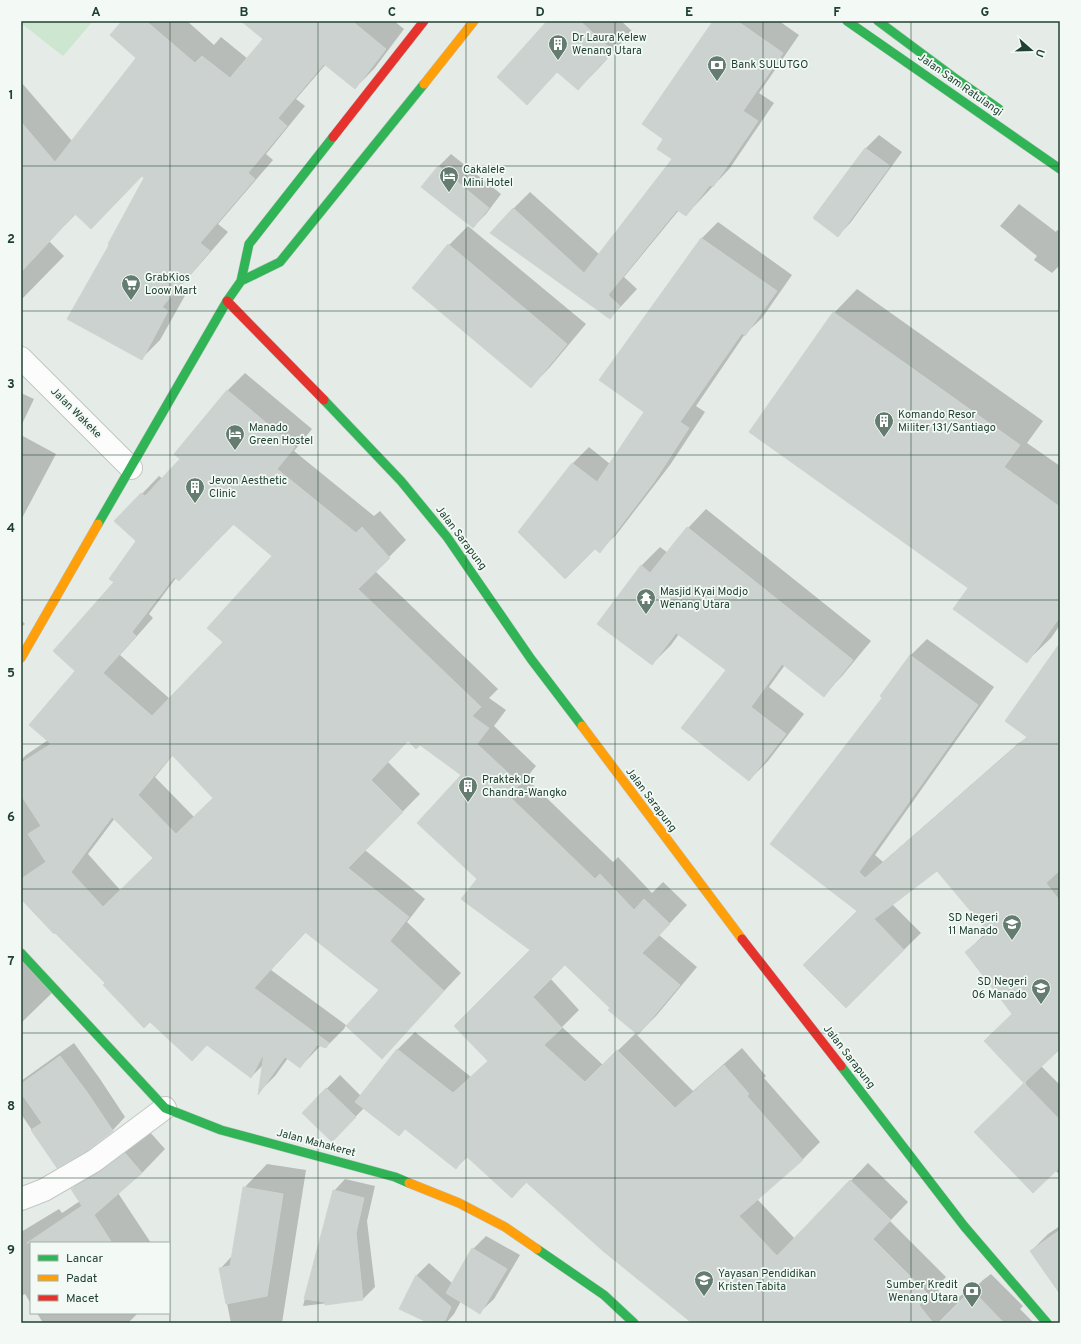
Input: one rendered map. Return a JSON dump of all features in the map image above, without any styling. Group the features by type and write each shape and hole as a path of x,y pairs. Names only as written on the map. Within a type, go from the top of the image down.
{"street":[{"path":"21,658 227,301 241,281 249,244 424,21"},
{"path":"241,281 280,262 474,21"},
{"name":"Jalan Sam Ratulangi","path":"847,21 1060,169"},
{"name":"Jalan Sam Ratulangi","path":"878,21 1005,114"},
{"name":"Jalan Sarapung","path":"227,301 401,481 448,537 531,659 703,888 964,1226 1047,1323"},
{"name":"Jalan Wakeke","path":"21,358 131,468"},
{"name":"Jalan Mahakeret","path":"21,953 165,1108 221,1130 395,1177 459,1203 506,1227 604,1295 634,1323"},
{"path":"21,1199 44,1190 94,1161 165,1108"}],"green space":[{"path":"21,21 93,21 63,56 21,23"}],"building":[{"path":"122,21 146,21 195,63 202,56 230,78 263,39 241,21 352,21 386,49 355,89 324,64 278,118 287,126 248,173 255,179 200,243 210,251 162,307 168,311 142,360 67,319 109,245 108,244 144,178 142,176 91,229 75,214 21,272 21,122 55,162 136,58 110,35"},
{"name":"Dr Laura Kelew Wenang Utara","path":"547,21 580,21 613,51 578,90 557,72 527,105 497,77"},
{"path":"713,21 737,21 783,53 743,111 758,121 713,187 710,185 686,216 677,210 608,295 620,306 610,319 490,233 513,208 584,273 672,159 657,149 663,139 642,124"},
{"path":"865,148 890,166 838,237 813,218"},
{"name":"Cakalele Mini Hotel","path":"438,166 489,208 473,228 421,187"},
{"path":"701,238 777,291 745,336 742,333 680,422 689,428 654,482 600,553 595,549 565,579 518,532 572,463 597,482 644,412 599,380"},
{"path":"448,244 567,344 531,388 412,288"},
{"name":"Komando Resor Militer 131/Santiago","path":"833,312 1020,445 1004,467 1060,507 1060,617 1027,663 953,609 968,588 749,432"},
{"path":"227,390 295,447 277,469 356,533 362,527 390,558 358,589 481,707 472,716 489,728 477,744 520,784 509,796 595,879 600,874 634,910 644,899 670,924 642,953 680,985 638,1035 608,1010 610,1008 565,965 533,997 562,1028 544,1045 585,1082 617,1050 675,1108 724,1065 749,1094 747,1096 803,1160 739,1216 777,1256 850,1180 891,1220 873,1239 929,1295 919,1305 933,1323 692,1323 603,1251 526,1182 512,1198 466,1156 456,1169 405,1129 399,1136 355,1102 397,1049 453,1093 488,1061 454,1026 530,950 461,899 477,879 417,823 461,775 420,745 416,749 408,741 371,780 403,812 348,868 409,917 390,941 444,991 382,1059 346,1026 379,990 305,932 254,988 329,1043 326,1048 317,1045 300,1068 285,1057 258,1095 264,1053 251,1078 207,1045 192,1061 150,1022 144,1028 103,985 105,983 55,933 54,934 21,899 21,879 46,862 28,834 41,826 21,795 21,763 51,744 29,725 75,671 53,651 114,582 109,579 136,541 114,521 141,493 145,496 180,459 174,454","holes":["233,524 272,556 207,628 223,642 152,716 103,673 136,636 132,632 174,577 179,581","172,755 213,798 176,834 138,795","112,817 153,858 103,907 71,872"]},
{"path":"687,527 853,660 824,697 782,664 751,707 786,734 749,781 681,728 726,670 676,633 652,665 597,624 641,565 650,573"},
{"path":"1060,643 1060,870 1046,883 1060,901 1060,1049 1024,1083 984,1041 1012,1014 965,952 989,933 937,871 874,919 904,950 846,1008 803,965 857,911 770,844 882,698 880,696 910,655 978,705 859,872 865,878 1027,737 1005,721"},
{"path":"60,1056 87,1092 113,1131 87,1151 57,1168 31,1130 42,1123 21,1093 21,1084"},
{"path":"1024,1083 1060,1120 1060,1167 1033,1193 974,1132"},
{"path":"326,1088 356,1117 332,1142 302,1113"},
{"path":"125,1153 142,1173 94,1215 111,1242 27,1243 82,1206 71,1189 100,1172"},
{"path":"243,1187 283,1194 267,1296 226,1304 219,1268 230,1266"},
{"path":"333,1190 364,1198 356,1233 363,1300 325,1305 325,1302 304,1299"},
{"path":"1060,1230 1060,1294 1030,1251"},
{"path":"472,1248 507,1269 480,1314 446,1293"},
{"path":"416,1275 451,1307 444,1323 429,1323 399,1309"},
{"path":"973,1291 1004,1323 938,1323 964,1297"}],"traffic: fast":[{"path":"847,21 1060,169"},
{"path":"878,21 999,109"},
{"path":"241,281 280,262 424,84"},
{"path":"98,524 227,301 241,281 249,244 333,137"},
{"path":"324,400 401,481 447,537 531,659 582,726"},
{"path":"21,953 165,1108 221,1130 395,1177 409,1183"},
{"path":"841,1066 964,1226 1047,1323"},
{"path":"537,1249 604,1295 634,1323"}],"traffic: slow":[{"path":"424,84 474,21"},
{"path":"21,658 98,524"},
{"path":"582,726 742,939"},
{"path":"409,1183 459,1203 505,1227 537,1249"}],"traffic: jam":[{"path":"333,137 424,21"},
{"path":"227,301 324,400"},
{"path":"742,939 841,1066"}],"place":[{"name":"Dr Laura Kelew Wenang Utara","path":"558,61"},
{"name":"Bank SULUTGO","path":"717,82"},
{"name":"Cakalele Mini Hotel","path":"449,193"},
{"name":"GrabKios Loow Mart","path":"131,301"},
{"name":"Komando Resor Militer 131/Santiago","path":"884,438"},
{"name":"Manado Green Hostel","path":"235,451"},
{"name":"Jevon Aesthetic Clinic","path":"195,504"},
{"name":"Masjid Kyai Modjo Wenang Utara","path":"646,615"},
{"name":"Praktek Dr Chandra-Wangko","path":"468,803"},
{"name":"SD Negeri 11 Manado","path":"1012,941"},
{"name":"SD Negeri 06 Manado","path":"1041,1005"},
{"name":"Yayasan Pendidikan Kristen Tabita","path":"704,1297"},
{"name":"Sumber Kredit Wenang Utara","path":"972,1308"}]}
